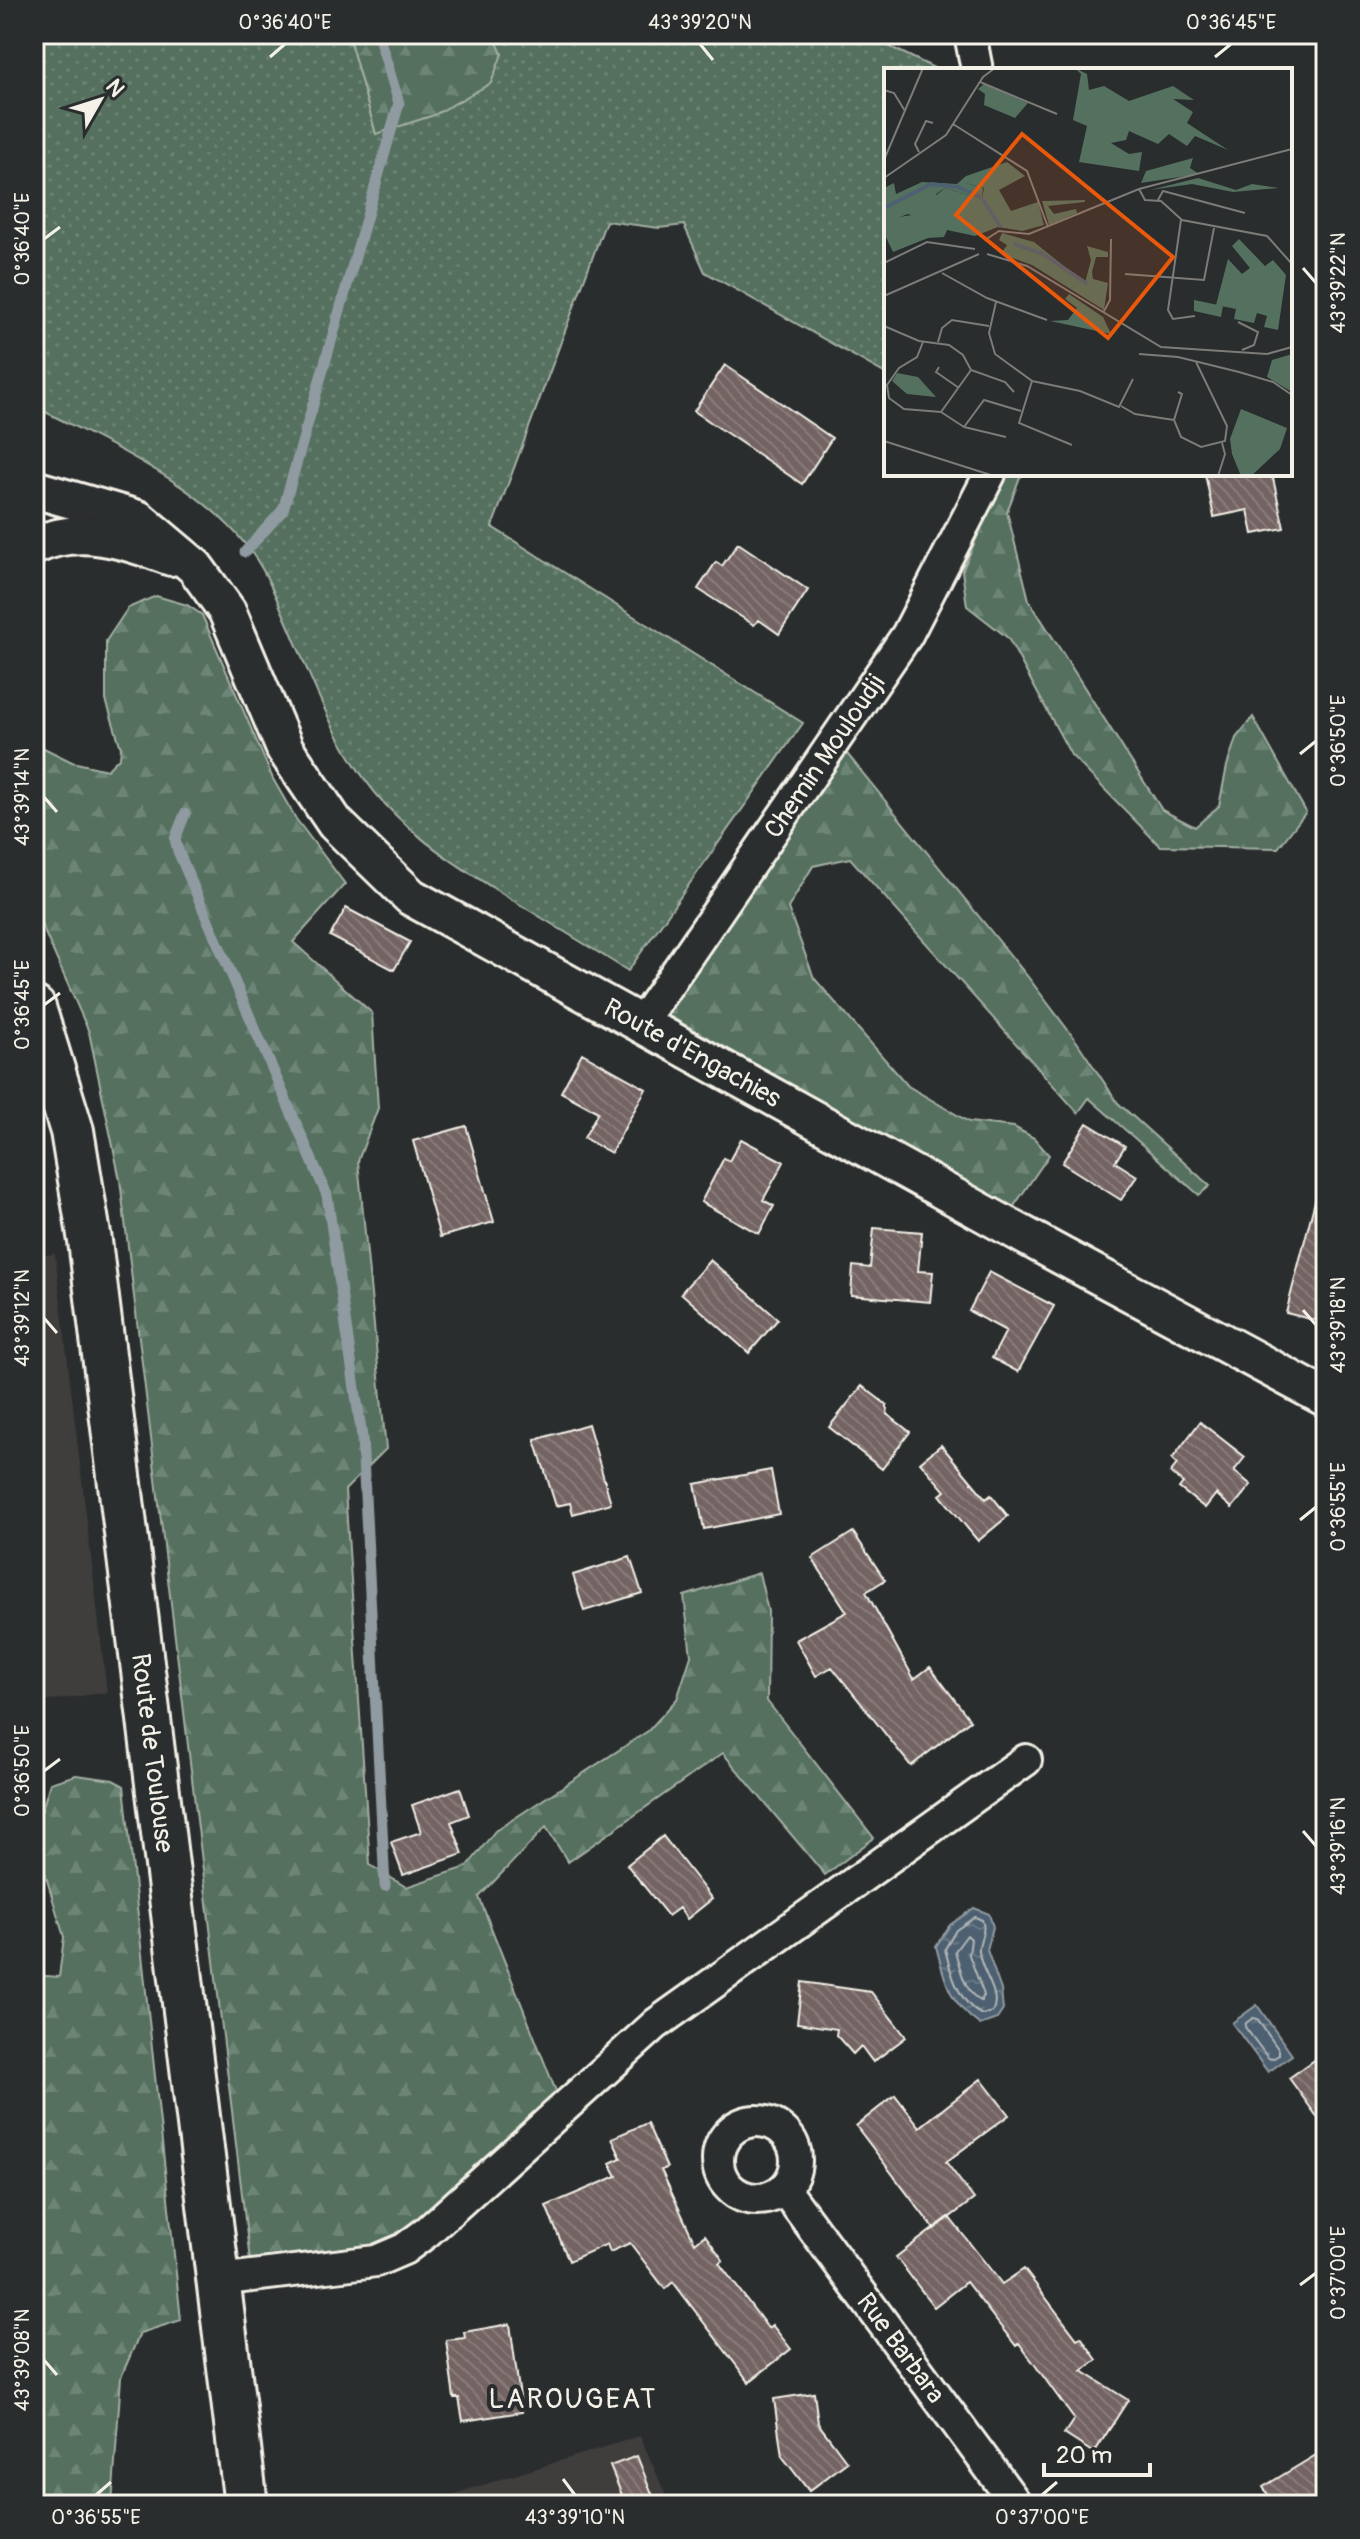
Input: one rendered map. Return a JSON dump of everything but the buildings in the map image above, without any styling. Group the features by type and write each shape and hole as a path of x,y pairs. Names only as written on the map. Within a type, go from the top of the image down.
{"main road":[{"name":"Route de Toulouse","path":"34,1008 72,1131 90,1241 246,2505"}],"street":[{"path":"970,34 977,68"},
{"name":"Chemin Mouloudji","path":"640,1025 907,635 989,476"},
{"name":"Route d'Engachies","path":"34,489 138,519 195,567 227,611 285,749 335,823 411,897 1326,1398"},
{"path":"34,546 52,537 91,535 140,545 195,567"},
{"path":"219,2280 376,2261 404,2249 427,2232 656,2024 1026,1760"},
{"name":"Rue Barbara","path":"785,2190 1017,2505"}],"shaded area":[{"path":"55,1254 107,1692 34,1703 34,1256"},
{"path":"640,2436 670,2505 419,2505"}],"green space":[{"path":"34,34 348,34 376,134 502,54 493,34 864,34 934,68 884,68 884,373 705,272 684,225 659,228 606,221 492,527 803,723 628,971 462,868 413,831 383,802 363,777 331,722 266,576 247,546 223,520 164,475 34,406"},
{"path":"348,34 493,34 502,54 491,83 434,115 376,134"},
{"path":"1004,476 1022,476 1007,512 1029,600 1162,810 1195,827 1219,806 1236,738 1253,717 1306,812 1278,848 1160,846 1071,755 1008,638 967,606 962,571"},
{"path":"156,596 187,605 202,615 273,779 296,819 345,884 293,942 372,1013 378,1108 358,1161 386,1449 345,1490 370,1865 406,1887 467,1867 495,1831 648,1731 677,1699 691,1656 684,1596 759,1573 768,1611 767,1701 874,1838 825,1875 723,1753 568,1862 546,1827 479,1897 559,2099 420,2221 391,2240 363,2249 251,2269 120,1180 89,1032 34,908 34,743 72,762 107,770 120,757 121,748 106,700 106,641 128,608"},
{"path":"844,750 1028,977 1118,1103 1210,1186 1199,1195 1089,1098 1078,1113 850,858 813,866 788,908 814,978 908,1086 969,1122 1014,1127 1034,1138 1049,1155 1012,1209 664,1013"},
{"path":"76,1775 113,1780 124,1786 181,2320 140,2333 121,2377 112,2505 43,2505 34,2474 34,1975 59,1977 64,1937 34,1836 50,1783"}],"water":[{"path":"974,1908 989,1914 993,1927 987,1950 1001,1990 1003,2010 997,2019 980,2025 955,1999 942,1970 936,1946 950,1925"},
{"path":"1257,2005 1292,2055 1268,2072 1232,2023"}],"waterway":[{"path":"245,552 283,510 399,103 378,34"},
{"path":"185,814 175,839 178,851 327,1195 362,1437 385,1886"}],"district":[{"name":"LAROUGEAT","path":"573,2398"}]}
